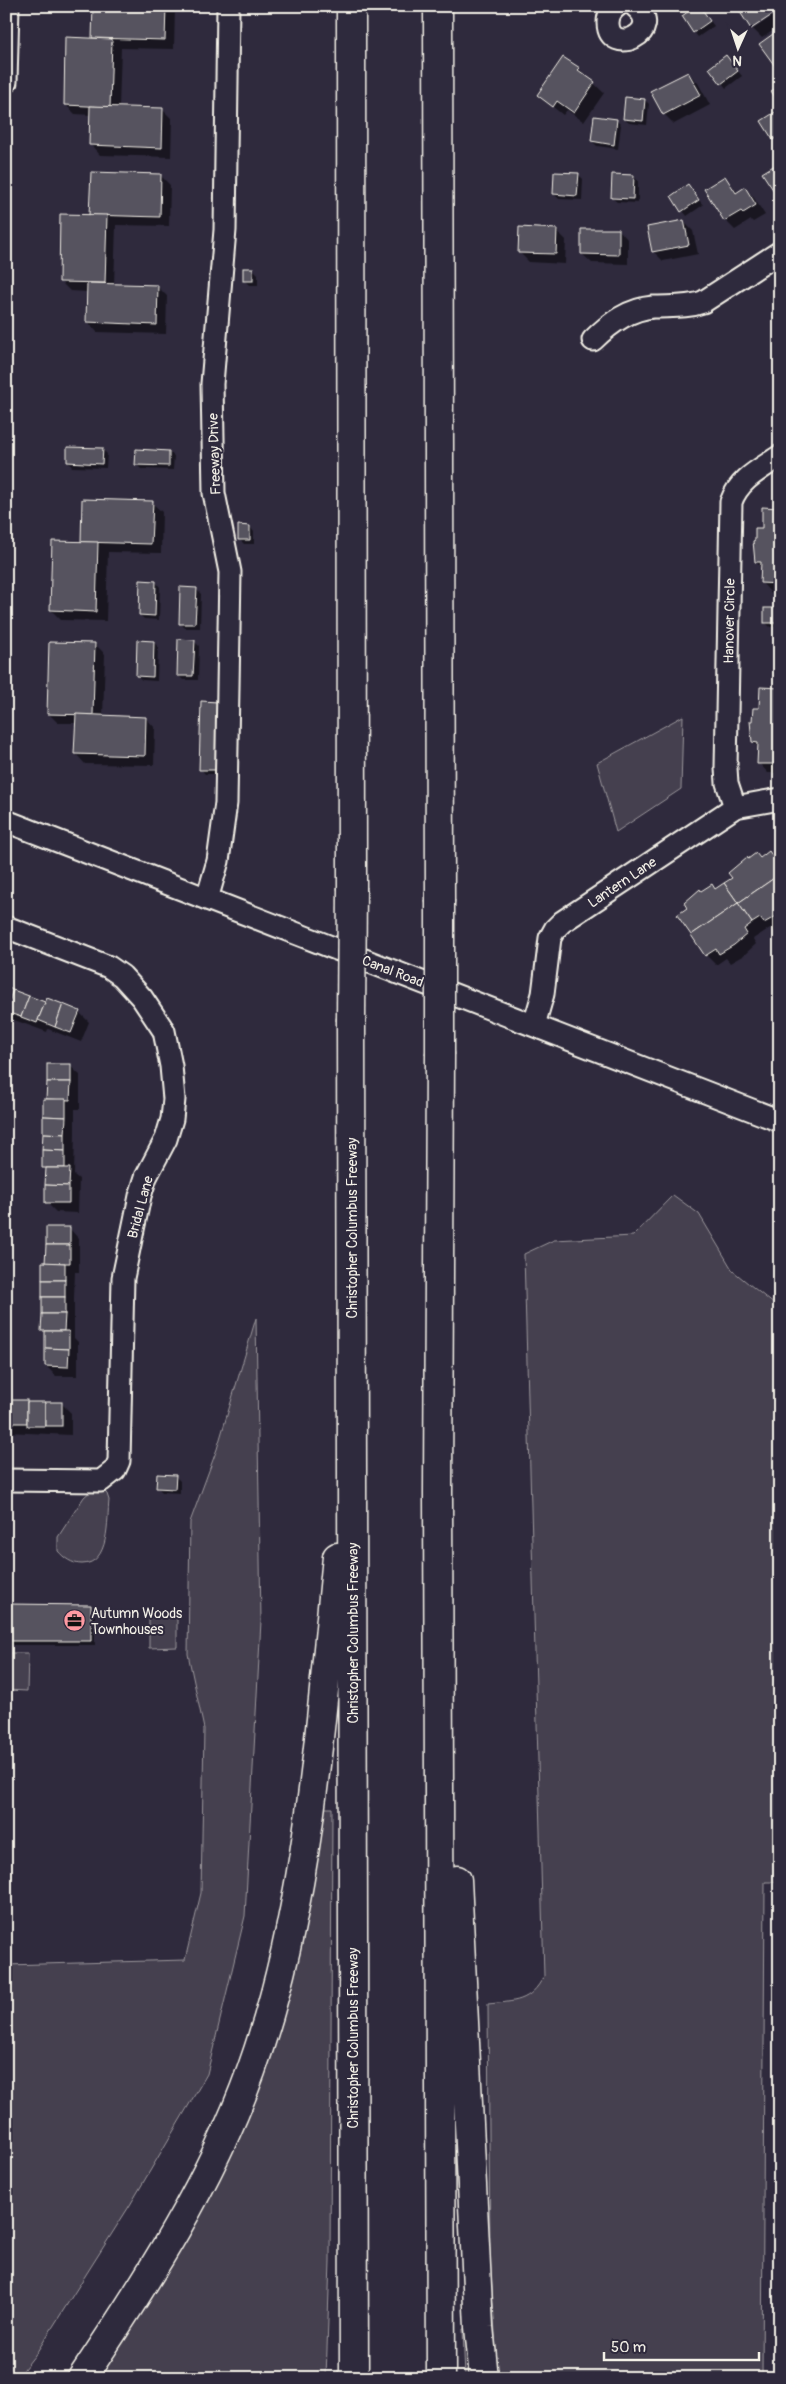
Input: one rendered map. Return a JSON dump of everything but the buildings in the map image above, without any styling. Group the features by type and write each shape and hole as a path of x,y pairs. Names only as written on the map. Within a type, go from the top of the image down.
{"highway":[{"name":"Christopher Columbus Freeway","path":"351,6 354,2378"},
{"path":"438,6 440,900 438,1492 441,2378"},
{"path":"82,2378 153,2269 201,2184 250,2073 273,2000 292,1926 306,1847 353,1415"},
{"path":"438,1492 479,2328 484,2378"}],"street":[{"path":"6,82 8,6"},
{"name":"Freeway Drive","path":"207,899 221,843 226,793 230,572 214,492 212,384 225,230 228,6"},
{"path":"617,6 610,14 608,26 614,36 620,39 632,39 642,32 641,11"},
{"path":"593,340 607,326 637,310 651,307 690,306 703,302 780,252"},
{"name":"Hanover Circle","path":"735,807 727,783 726,768 731,502 735,490 743,481 780,456"},
{"name":"Lantern Lane","path":"534,1025 543,994 550,938 562,922 735,807 780,799"},
{"name":"Canal Road","path":"6,821 780,1121"},
{"name":"Bridal Lane","path":"6,927 109,967 133,985 164,1031 171,1066 174,1099 172,1120 166,1139 146,1177 140,1196 123,1278 119,1461 115,1470 101,1481 6,1480"}],"shaded area":[{"path":"683,716 681,789 616,832 597,763"},
{"path":"673,1195 699,1214 733,1271 780,1309 780,1882 765,1882 762,2378 498,2378 490,2257 488,2004 514,2001 527,1996 539,1985 544,1976 524,1254 554,1240 633,1236"},
{"path":"256,1318 261,1621 245,1916 207,2074 130,2205 35,2355 17,2378 6,2378 6,1965 185,1960 201,1893 204,1729 188,1654 190,1522 217,1449"},
{"path":"103,1490 109,1500 107,1529 102,1549 98,1557 91,1562 78,1564 72,1562 58,1551 58,1537 84,1497 91,1491"},
{"path":"149,1613 177,1613 177,1647 149,1648"},
{"path":"6,1653 28,1653 27,1691 6,1690"},
{"path":"323,1808 332,1808 330,2261 326,2378 95,2378 185,2237"},
{"path":"463,2329 469,2329 474,2378 465,2378"}],"place":[{"name":"Autumn Woods Townhouses","path":"75,1621"}]}
